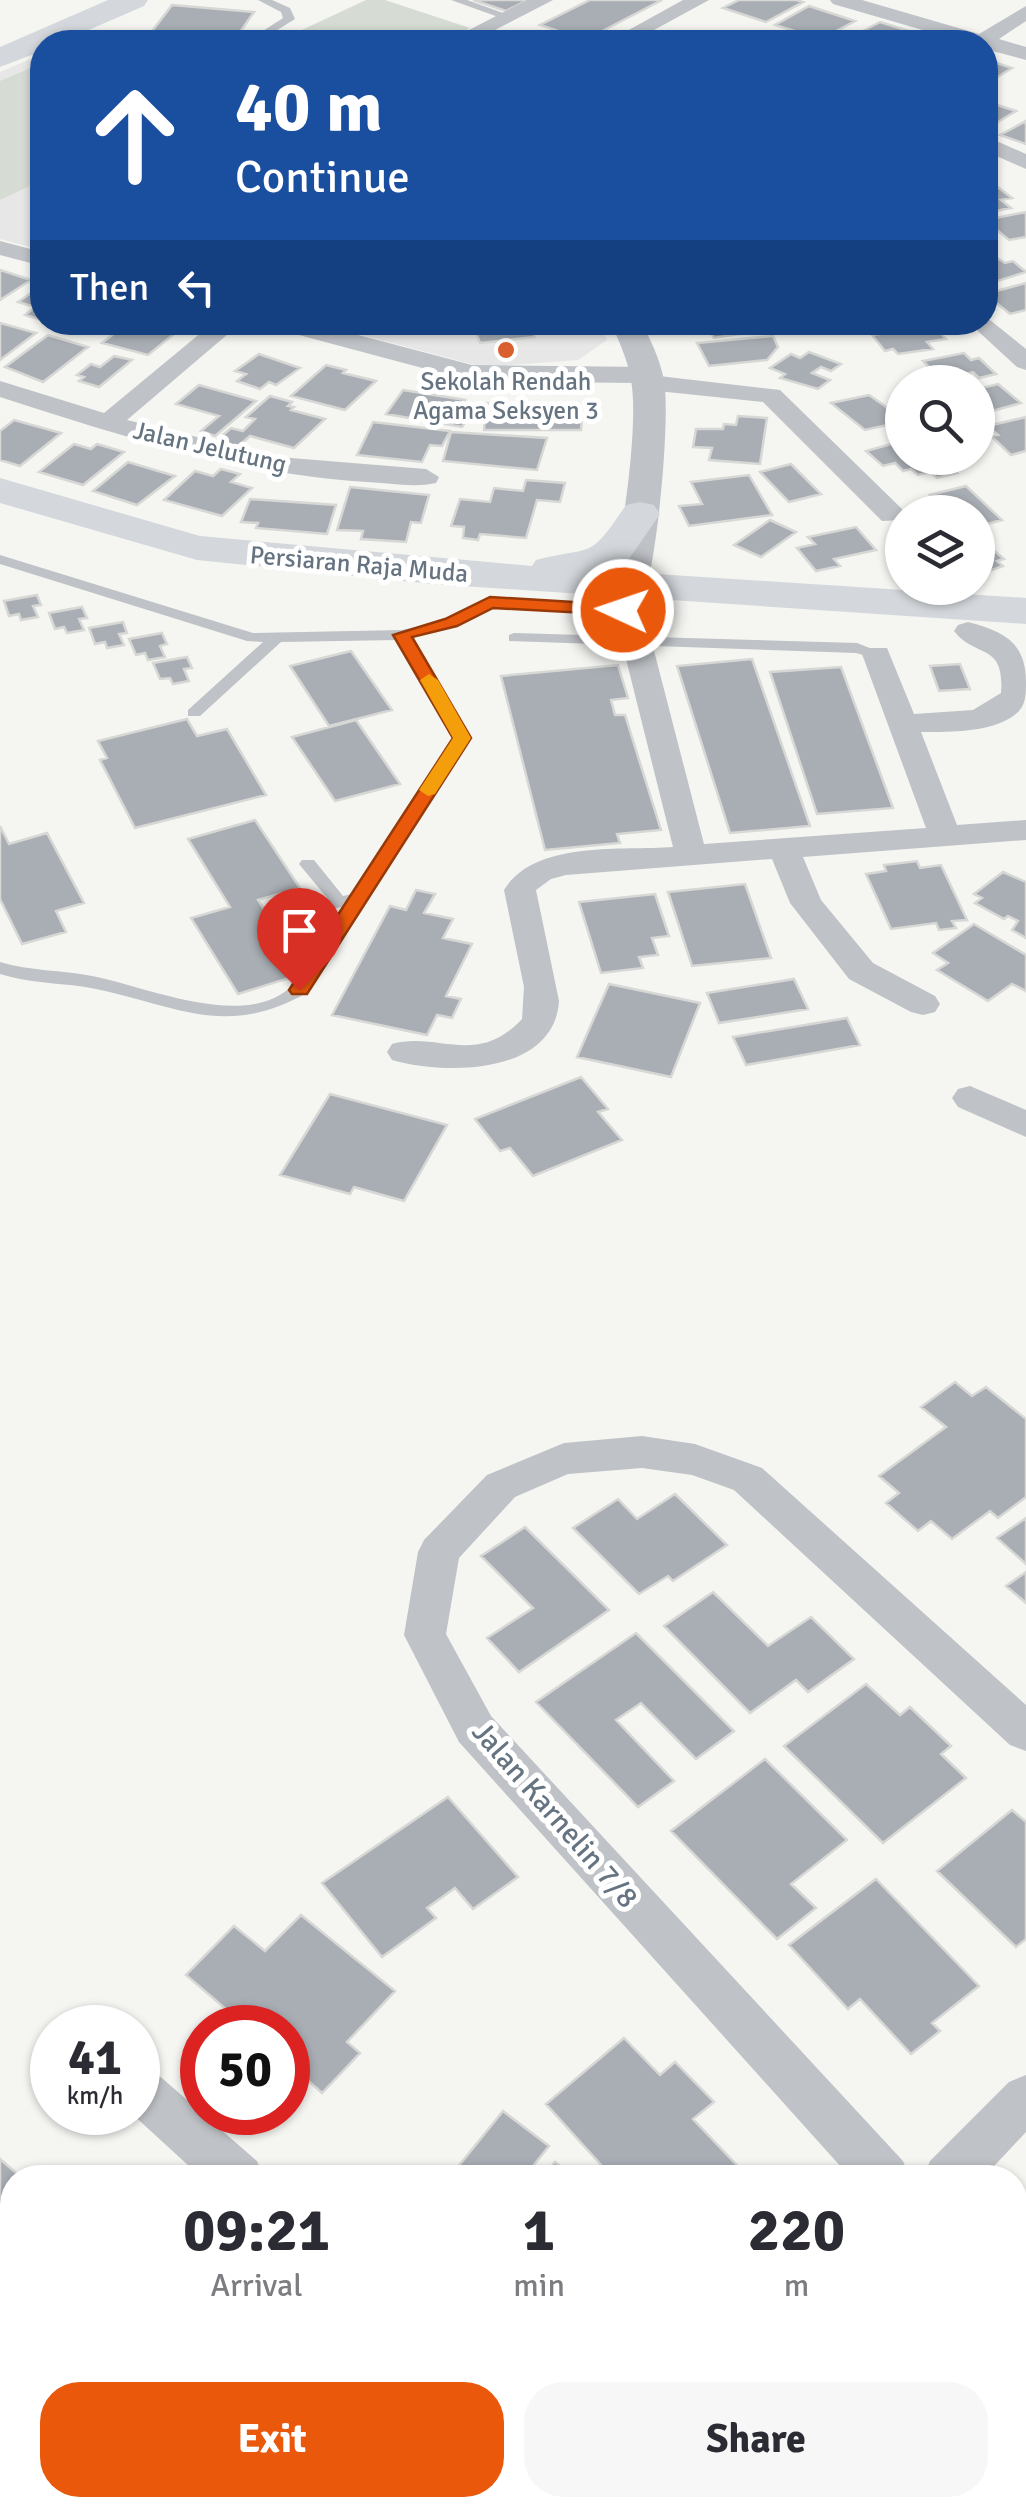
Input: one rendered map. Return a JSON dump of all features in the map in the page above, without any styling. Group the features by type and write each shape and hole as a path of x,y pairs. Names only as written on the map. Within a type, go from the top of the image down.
{"main road":[{"path":"0,39 86,0"},
{"path":"77,30 133,0"},
{"path":"0,39 30,33"},
{"path":"0,58 30,48"},
{"name":"Persiaran Raja Muda","path":"0,490 197,548 433,572 630,613 754,594 1026,611"},
{"path":"433,572 595,564 621,547 640,514"},
{"path":"640,514 649,543 660,558 688,574 754,594"},
{"name":"Persiaran Raja Muda","path":"0,516 170,568 630,613 1026,632"}],"street":[{"path":"481,30 543,0"},
{"path":"642,30 699,0"},
{"path":"840,0 944,30"},
{"path":"998,30 1026,12"},
{"path":"998,46 1026,54"},
{"path":"998,149 1026,162"},
{"path":"0,248 30,256"},
{"path":"108,423 214,335"},
{"path":"327,335 472,373 648,379 760,391 771,396 885,508"},
{"path":"630,335 648,379 646,463 630,613 691,856"},
{"path":"995,335 1026,362"},
{"name":"Jalan Jelutung","path":"0,389 108,423 261,462 342,473 426,477"},
{"path":"903,724 989,716 1011,704 1018,691 1012,658 998,644 968,631"},
{"path":"876,654 945,836"},
{"path":"404,1052 440,1058 478,1058 524,1037 536,1025 542,1000 520,890 540,870 1026,830"},
{"path":"784,848 806,903 861,971 922,1004"},
{"path":"970,1098 1026,1126"},
{"name":"Jalan Karnelin 7/8","path":"873,2165 475,1729 425,1635 440,1552 501,1486 564,1459 642,1452 695,1460 748,1479 1026,1732"},
{"path":"961,2165 1026,2098"},
{"path":"160,2108 224,2165"}],"lane":[{"path":"266,0 286,10 289,19 271,30"},
{"path":"456,0 508,17"},
{"path":"0,559 252,638 402,635 451,623 490,602"},
{"path":"514,638 630,613 876,654"},
{"path":"0,968 92,982 204,1012 233,1014 284,1000 299,990 348,901 462,738 402,635"},
{"path":"194,713 276,640"},
{"path":"308,864 348,901"},
{"path":"279,911 348,901"}],"shaded area":[{"path":"366,0 385,0 470,28 466,30 302,30"},
{"path":"30,59 30,247 0,239 0,72"},
{"path":"30,68 30,186 0,200 0,81"},
{"path":"362,335 604,335 607,340 578,360 483,367"}],"building":[{"path":"473,0 528,0 506,11"},
{"path":"590,0 662,0 604,30 555,30 540,25"},
{"path":"739,0 803,2 766,22 723,8"},
{"path":"172,5 254,12 241,30 153,30"},
{"path":"809,6 855,21 838,30 791,30 775,25"},
{"path":"880,22 906,30 865,30"},
{"path":"998,63 1012,68 998,77"},
{"path":"998,105 1016,111 998,122"},
{"path":"1026,121 1026,144 1000,135"},
{"path":"998,187 1012,198 1001,200 1011,208 998,210"},
{"path":"1026,212 1026,237 1009,240 998,231 998,217"},
{"path":"998,258 1005,263 1013,261 1026,272 998,281"},
{"path":"0,270 30,280 30,281 0,300"},
{"path":"1026,283 1026,310 1010,314 998,304 998,291"},
{"path":"30,294 30,306 18,302"},
{"path":"0,323 33,335 0,360"},
{"path":"48,335 88,347 43,382 5,367"},
{"path":"112,335 173,335 148,355 102,343"},
{"path":"477,335 535,337 480,343"},
{"path":"872,335 942,335 946,339 927,342 933,349 898,354 893,349 885,351"},
{"path":"773,336 778,347 767,360 709,366 697,343"},
{"path":"809,352 841,364 831,371 821,367 812,373 830,380 818,389 780,378 785,374 770,368 791,354 800,358"},
{"path":"964,353 986,365 927,365 923,361"},
{"path":"259,354 300,368 276,385 269,382 260,389 237,381 246,374 235,371"},
{"path":"114,356 132,360 99,387 79,381 84,377 77,375 91,364 100,367"},
{"path":"326,365 376,381 345,410 291,396"},
{"path":"998,384 1021,403 995,410"},
{"path":"199,385 256,401 215,436 201,431 219,416 176,404"},
{"path":"403,390 465,400 457,412 470,415 462,427 386,414"},
{"path":"869,395 885,406 885,426 865,430 831,403"},
{"path":"270,396 292,402 288,406 294,407 291,410 325,419 294,448 250,436 237,447 216,441 231,428 243,431 255,419 246,417"},
{"path":"479,403 549,404 548,417 582,418 581,430 484,430 485,418 478,418"},
{"path":"738,416 767,418 760,464 709,460 712,448 693,447 696,429 736,425"},
{"path":"1026,417 1026,451 1011,455 995,440 995,424"},
{"path":"14,420 61,433 20,466 0,460 0,431"},
{"path":"373,422 450,431 442,446 430,445 422,462 357,455"},
{"path":"451,432 547,438 537,470 443,461"},
{"path":"74,444 91,449 97,444 124,452 83,485 39,472"},
{"path":"885,446 885,466 883,466 866,451"},
{"path":"128,462 175,476 137,505 93,491"},
{"path":"791,464 821,494 789,502 760,472"},
{"path":"221,469 240,474 231,482 252,488 222,516 164,500 195,471 213,476"},
{"path":"749,475 772,515 689,526 679,506 702,504 691,482"},
{"path":"526,480 565,483 560,502 537,500 526,538 480,534 478,540 463,538 464,527 451,526 460,499 490,502 494,488 523,491"},
{"path":"966,486 976,495 930,495"},
{"path":"350,487 429,495 421,523 411,522 406,542 361,539 363,531 337,530"},
{"path":"250,499 336,505 327,534 256,528 258,523 241,522"},
{"path":"770,520 796,532 761,557 734,545"},
{"path":"856,527 876,550 834,559 840,566 816,571 797,548 815,544 808,537"},
{"path":"995,551 1004,559 997,561 1003,566 995,569"},
{"path":"37,595 41,605 33,606 38,617 21,620 19,614 9,616 4,601"},
{"path":"82,607 87,618 79,619 84,630 67,633 64,627 55,629 49,613"},
{"path":"123,622 127,633 119,634 124,645 107,648 105,642 95,644 89,628"},
{"path":"162,633 167,644 160,646 165,657 148,660 145,653 136,655 129,639"},
{"path":"351,651 392,710 329,726 290,666"},
{"path":"187,657 192,668 184,669 189,681 173,684 170,678 160,679 153,663"},
{"path":"752,659 810,826 730,833 677,666"},
{"path":"960,664 970,689 939,691 930,666"},
{"path":"618,665 628,698 611,700 615,715 625,715 661,830 617,834 620,843 545,850 501,676"},
{"path":"841,667 893,808 817,814 770,672"},
{"path":"187,719 197,736 227,729 266,795 135,828 100,760 107,758 98,741"},
{"path":"356,720 400,784 335,801 292,737"},
{"path":"255,820 300,888 258,900 305,973 238,994 191,918 230,907 188,839"},
{"path":"0,826 9,844 47,833 84,903 56,911 66,932 22,944 0,899"},
{"path":"917,861 920,868 941,865 967,920 952,921 956,928 939,930 936,923 891,929 866,874 886,871 884,865"},
{"path":"1003,872 1026,882 1026,938 1012,930 1018,921 1008,916 1004,919 975,903 982,898 974,894"},
{"path":"745,884 771,958 692,966 668,892"},
{"path":"416,890 435,894 424,913 453,919 443,938 472,944 446,996 461,999 452,1018 437,1015 427,1035 332,1015 390,906 406,910"},
{"path":"655,894 669,936 652,938 658,955 639,957 643,968 601,973 579,902"},
{"path":"974,924 1026,955 1026,991 1012,984 988,1001 937,970 948,963 933,953"},
{"path":"794,979 808,1009 719,1023 707,993"},
{"path":"609,984 700,1003 671,1077 577,1057"},
{"path":"847,1018 860,1045 746,1065 733,1037"},
{"path":"581,1077 608,1109 598,1112 622,1140 533,1176 510,1148 500,1151 475,1119"},
{"path":"330,1094 447,1125 404,1201 354,1187 350,1194 280,1175"},
{"path":"955,1382 972,1396 986,1387 1026,1419 1026,1497 998,1518 990,1511 952,1539 931,1521 918,1531 886,1503 899,1493 879,1476 946,1427 921,1407"},
{"path":"675,1494 727,1545 673,1581 668,1576 639,1594 573,1528 618,1499 637,1519"},
{"path":"1026,1518 1026,1564 997,1538"},
{"path":"525,1527 609,1610 519,1672 487,1638 533,1608 481,1556"},
{"path":"1026,1572 1026,1603 1006,1586"},
{"path":"713,1592 768,1646 811,1617 854,1659 808,1692 796,1680 750,1713 664,1626"},
{"path":"636,1633 734,1731 696,1759 641,1703 616,1720 674,1781 638,1807 536,1702"},
{"path":"866,1684 900,1715 910,1707 951,1746 941,1754 966,1778 883,1843 784,1746"},
{"path":"765,1759 847,1840 791,1884 816,1908 777,1939 671,1831"},
{"path":"448,1797 518,1877 473,1909 455,1888 427,1908 436,1918 382,1957 322,1883"},
{"path":"1012,1810 1026,1822 1026,1939 1016,1947 937,1871"},
{"path":"876,1879 979,1986 932,2023 940,2031 911,2054 860,1999 848,2009 789,1945"},
{"path":"301,1915 395,1991 347,2042 360,2053 322,2093 310,2082 310,2005 221,2005 186,1975 234,1926 265,1951"},
{"path":"624,2038 660,2075 675,2062 714,2102 693,2119 737,2165 601,2165 546,2104"},
{"path":"503,2111 549,2146 534,2165 459,2165"}],"slow traffic":[{"path":"428,790 462,738 429,680"}],"place":[{"name":"Sekolah Rendah Agama Seksyen 3","path":"506,350"}],"route":[{"path":"299,990 462,738 402,635 451,623 490,602 623,610"}]}
